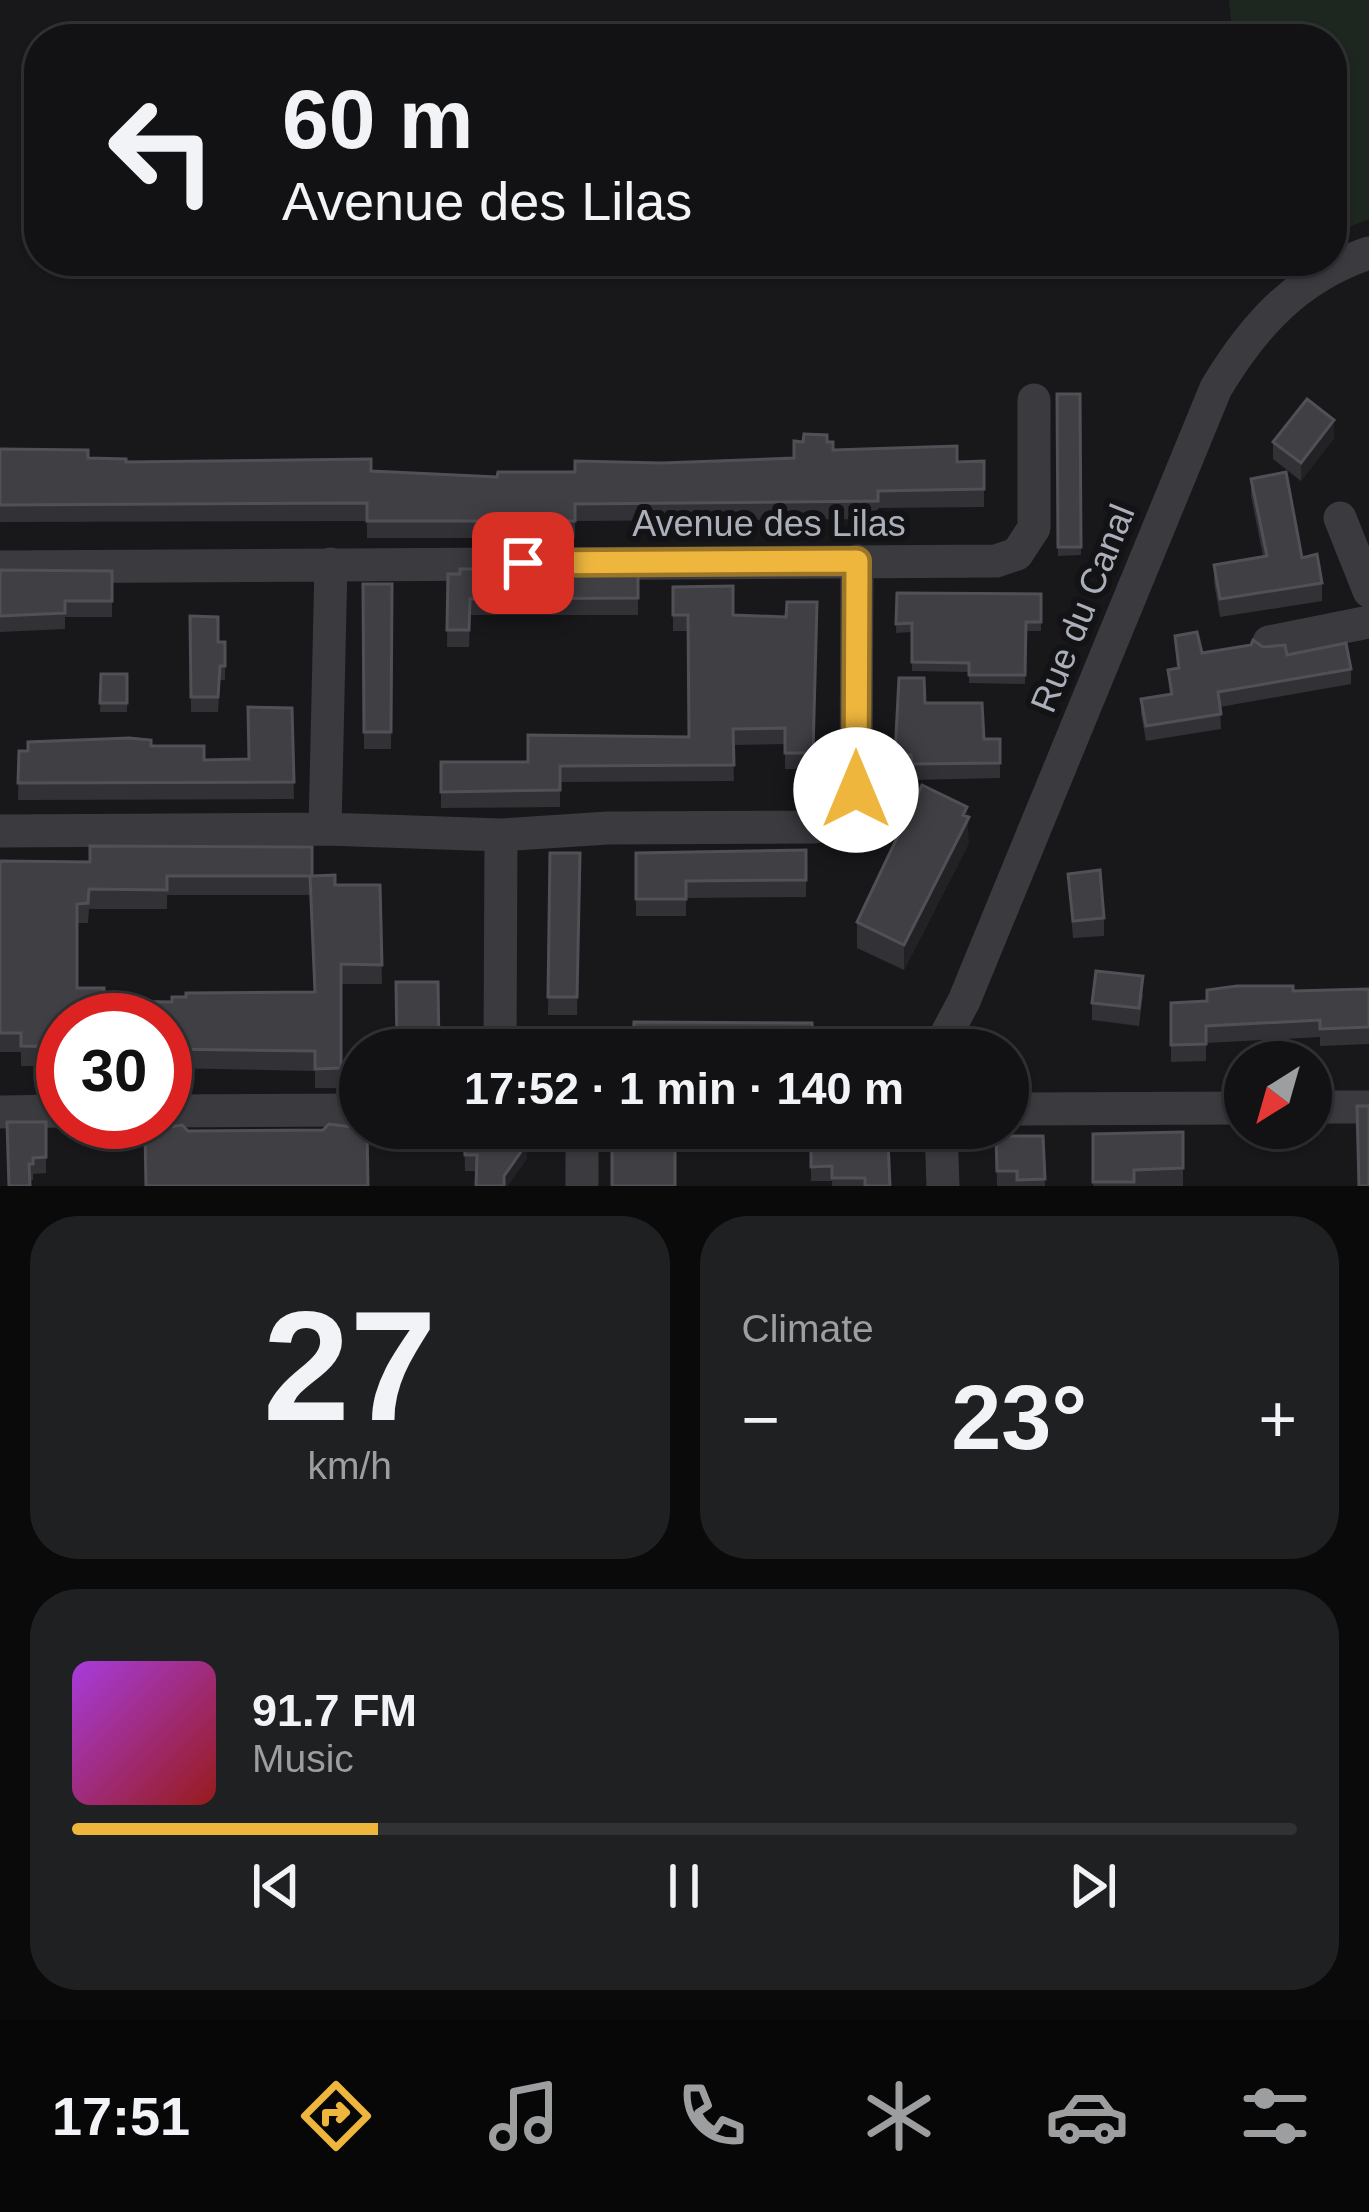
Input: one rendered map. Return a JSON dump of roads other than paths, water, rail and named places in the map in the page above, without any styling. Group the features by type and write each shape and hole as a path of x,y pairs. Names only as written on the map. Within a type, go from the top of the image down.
{"street":[{"name":"Rue du Canal","path":"949,1029 1216,388 1252,332 1287,296 1318,276"},
{"name":"Avenue des Lilas","path":"0,567 996,561 1017,554 1034,528 1034,400"},
{"path":"1340,518 1369,591"},
{"path":"0,831 326,829 501,835 608,828 815,827 837,820 856,790 857,561"},
{"path":"326,829 332,564"},
{"path":"1269,642 1369,622"},
{"path":"500,1029 501,835"},
{"path":"1332,1107 1369,1107"},
{"path":"1029,1109 1224,1108"},
{"path":"192,1111 339,1111"},
{"path":"0,1112 36,1112"},
{"path":"582,1186 583,1149"},
{"path":"941,1149 943,1186"}]}
